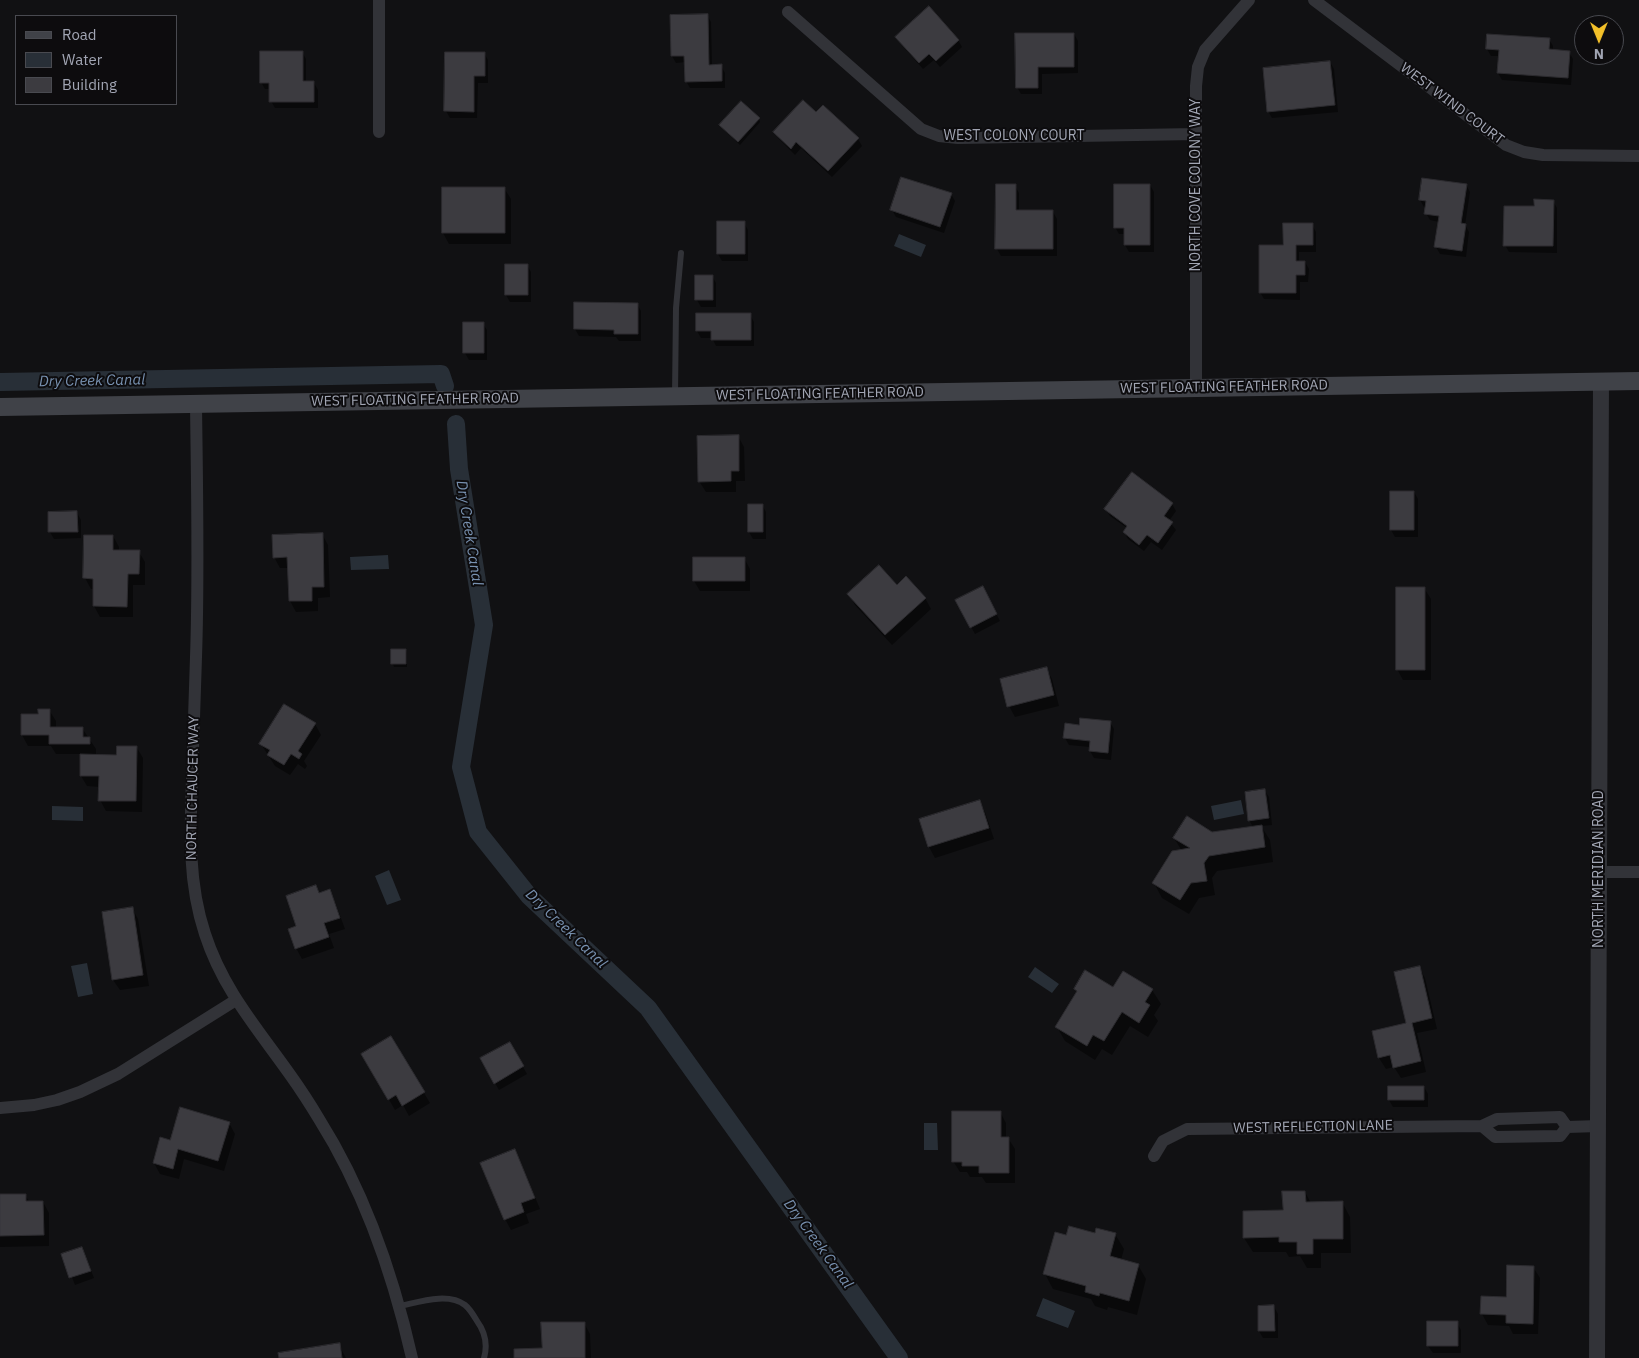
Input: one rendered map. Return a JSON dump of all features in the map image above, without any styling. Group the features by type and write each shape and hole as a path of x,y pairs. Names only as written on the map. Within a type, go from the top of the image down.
{"main road":[{"name":"WEST FLOATING FEATHER ROAD","path":"0,407 1639,381"}],"street":[{"path":"378,132 379,0"},
{"name":"NORTH COVE COLONY WAY","path":"1196,387 1196,86 1198,67 1206,50 1249,0"},
{"name":"WEST WIND COURT","path":"1314,0 1506,145 1524,152 1543,155 1639,156"},
{"name":"WEST COLONY COURT","path":"788,12 921,129 939,136 958,138 1196,134"},
{"name":"NORTH MERIDIAN ROAD","path":"1596,1358 1601,381"},
{"name":"NORTH CHAUCER WAY","path":"196,404 198,595 190,840 196,904 205,935 224,980 321,1122 352,1180 378,1240 400,1306 412,1358"},
{"path":"1599,872 1639,872"},
{"path":"0,1108 34,1105 80,1092 118,1074 236,1000"},
{"name":"WEST REFLECTION LANE","path":"1154,1156 1163,1141 1188,1129 1482,1126 1497,1119 1560,1117 1567,1127"},
{"name":"WEST REFLECTION LANE","path":"1482,1126 1495,1137 1560,1136 1567,1127"},
{"name":"WEST REFLECTION LANE","path":"1567,1127 1598,1126"}],"lane":[{"path":"675,396 676,308 681,254"},
{"path":"400,1306 427,1300 453,1299 465,1306 484,1330 486,1349 484,1358"}],"water":[{"path":"899,234 926,245 921,257 894,246"},
{"path":"388,555 389,569 351,570 350,557"},
{"path":"1241,800 1244,814 1214,820 1211,806"},
{"path":"52,806 83,807 83,821 52,820"},
{"path":"389,870 401,900 387,905 375,876"},
{"path":"87,963 93,994 78,997 71,966"},
{"path":"1035,967 1059,984 1052,993 1028,977"},
{"path":"924,1123 937,1123 938,1150 924,1150"},
{"path":"1043,1298 1075,1311 1068,1328 1036,1316"}],"building":[{"path":"929,6 959,40 936,61 929,54 919,63 895,37"},
{"path":"708,14 709,65 722,64 722,81 685,82 684,56 671,56 670,15"},
{"path":"1015,33 1074,33 1074,67 1038,67 1038,88 1016,88"},
{"path":"1487,34 1550,38 1549,49 1570,51 1568,78 1497,73 1499,50 1486,49"},
{"path":"260,51 303,51 303,81 314,81 314,102 269,102 269,83 260,83"},
{"path":"445,52 485,52 485,76 474,76 474,112 444,111"},
{"path":"1330,61 1335,105 1267,112 1263,68"},
{"path":"803,100 816,112 823,105 859,138 828,171 796,142 791,149 773,132"},
{"path":"741,101 760,118 738,142 719,125"},
{"path":"901,177 952,193 940,227 890,210"},
{"path":"1422,178 1467,184 1461,223 1466,224 1462,251 1434,247 1439,216 1424,214 1426,201 1419,200"},
{"path":"996,184 1016,184 1016,210 1053,210 1053,249 995,249"},
{"path":"1114,184 1150,184 1150,245 1124,245 1124,228 1114,228"},
{"path":"442,187 505,187 505,233 442,233"},
{"path":"1534,199 1554,200 1553,246 1503,246 1504,206 1534,206"},
{"path":"717,221 745,221 745,254 717,254"},
{"path":"1283,223 1313,223 1313,245 1296,245 1296,261 1305,261 1305,275 1296,275 1296,293 1259,293 1259,245 1283,245"},
{"path":"505,264 528,264 528,295 505,295"},
{"path":"695,275 713,275 713,300 695,300"},
{"path":"574,302 638,303 638,334 614,334 614,330 574,329"},
{"path":"696,313 751,313 751,340 711,340 711,331 696,331"},
{"path":"463,322 484,322 484,353 463,353"},
{"path":"739,435 739,471 731,471 731,481 698,482 697,436"},
{"path":"1132,472 1173,503 1164,516 1173,522 1158,543 1147,535 1139,545 1123,532 1127,526 1104,509"},
{"path":"1390,491 1414,491 1414,530 1390,530"},
{"path":"748,504 763,504 763,532 748,532"},
{"path":"77,511 78,532 48,532 48,512"},
{"path":"323,533 324,587 312,587 312,601 289,601 287,557 273,558 272,535"},
{"path":"84,535 113,535 113,550 140,550 139,574 128,574 127,607 93,606 93,579 83,578"},
{"path":"693,557 745,557 745,581 693,581"},
{"path":"879,565 897,585 906,576 926,598 885,635 847,594"},
{"path":"983,586 997,614 970,628 955,600"},
{"path":"1396,587 1425,587 1425,670 1396,670"},
{"path":"391,649 406,649 406,664 391,664"},
{"path":"1047,667 1054,695 1007,707 1000,679"},
{"path":"284,704 316,723 298,751 302,754 299,759 291,754 284,765 267,755 270,750 259,744"},
{"path":"38,709 50,709 50,727 83,727 83,737 90,737 90,744 49,744 49,735 21,735 21,714 38,714"},
{"path":"1080,718 1111,721 1108,753 1089,751 1090,741 1063,738 1065,723 1079,725"},
{"path":"117,746 137,746 136,801 98,801 99,776 80,776 80,754 116,755"},
{"path":"1265,789 1269,818 1248,821 1245,792"},
{"path":"980,800 989,828 928,847 919,819"},
{"path":"1187,816 1212,832 1262,825 1265,847 1209,856 1204,863 1207,881 1191,883 1180,900 1152,883 1172,851 1190,848 1173,838"},
{"path":"316,885 319,893 330,889 340,918 324,923 329,937 295,949 288,929 296,926 286,896"},
{"path":"133,907 143,975 112,980 102,912"},
{"path":"1420,966 1432,1018 1412,1023 1421,1061 1393,1068 1390,1055 1378,1058 1372,1031 1406,1023 1394,972"},
{"path":"1085,970 1113,987 1123,971 1153,989 1145,1002 1150,1005 1139,1023 1122,1012 1104,1041 1093,1035 1087,1046 1055,1027 1077,991 1074,989"},
{"path":"391,1036 425,1092 402,1106 396,1095 388,1100 361,1054"},
{"path":"510,1042 524,1066 494,1084 480,1058"},
{"path":"1388,1086 1424,1086 1424,1100 1388,1100"},
{"path":"180,1107 230,1122 218,1161 178,1149 173,1169 153,1163 160,1137 170,1140"},
{"path":"952,1111 1001,1111 1001,1137 1009,1137 1009,1173 979,1173 979,1166 962,1166 962,1162 952,1162"},
{"path":"515,1149 535,1198 521,1203 524,1212 504,1220 480,1163"},
{"path":"1282,1191 1305,1191 1306,1202 1343,1201 1343,1239 1313,1239 1313,1254 1297,1254 1297,1242 1279,1242 1279,1237 1243,1238 1243,1211 1283,1210"},
{"path":"0,1194 26,1194 26,1201 43,1201 44,1235 0,1236"},
{"path":"1069,1226 1095,1233 1096,1228 1116,1233 1110,1256 1139,1264 1129,1301 1100,1293 1099,1296 1085,1292 1086,1286 1043,1274 1055,1232 1066,1235"},
{"path":"82,1247 91,1271 69,1278 61,1254"},
{"path":"1507,1265 1534,1266 1533,1324 1506,1323 1506,1315 1480,1314 1481,1296 1506,1297"},
{"path":"1274,1305 1275,1331 1258,1331 1258,1306"},
{"path":"1427,1321 1458,1321 1458,1346 1427,1346"},
{"path":"541,1322 585,1322 585,1358 514,1358 514,1349 542,1348"},
{"path":"340,1343 342,1358 279,1358 278,1353"}],"waterway":[{"name":"Dry Creek Canal","path":"0,382 441,374 445,386"},
{"name":"Dry Creek Canal","path":"456,424 459,469 484,625 461,767 478,832 529,896 648,1008 899,1358"}]}
